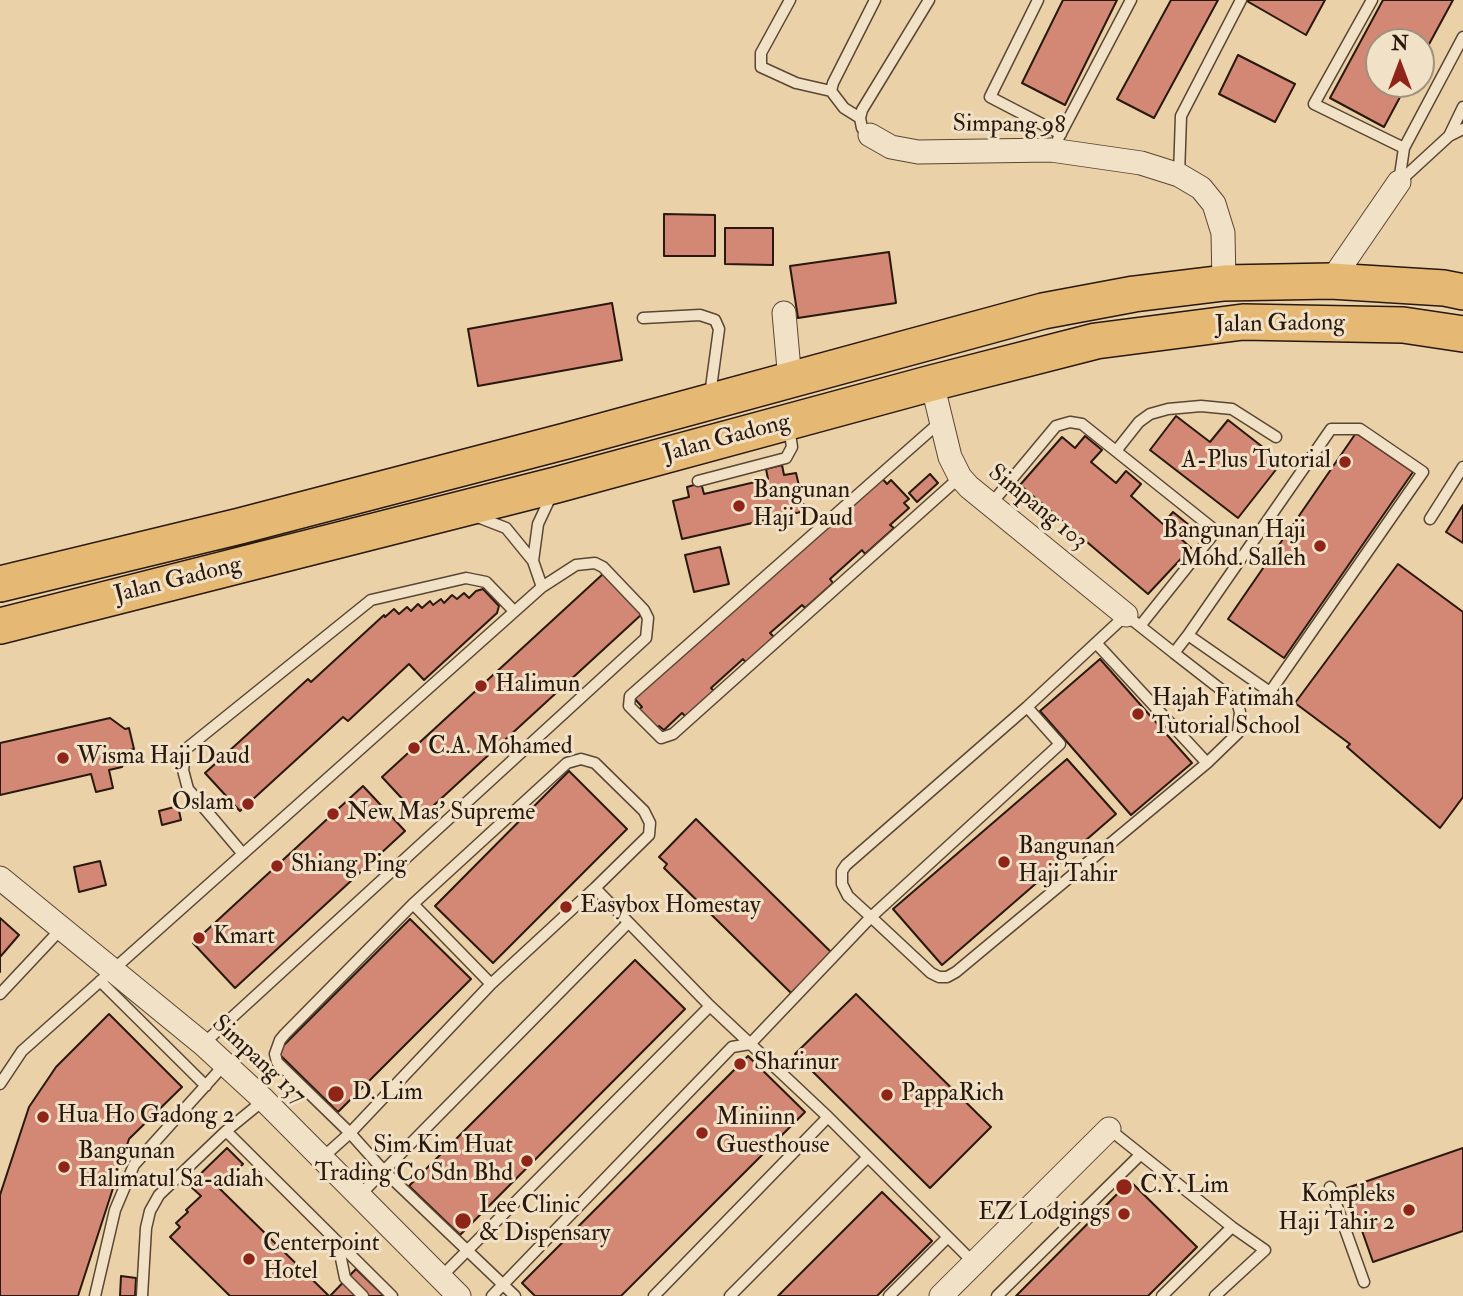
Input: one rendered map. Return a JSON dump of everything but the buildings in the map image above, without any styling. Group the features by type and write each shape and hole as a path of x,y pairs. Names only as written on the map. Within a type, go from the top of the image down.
{"main road":[{"name":"Jalan Gadong","path":"0,584 240,526 1044,312 1134,294 1224,283 1331,281 1457,287"},
{"name":"Jalan Gadong","path":"0,626 460,510 1096,341 1243,322 1403,325 1463,334"},
{"path":"240,526 289,553"}],"street":[{"name":"Simpang 98","path":"865,127 891,146 918,152 1056,142 1179,174 1201,188 1214,204 1223,233 1224,283"},
{"path":"1331,281 1399,182"},
{"path":"785,313 790,381"},
{"name":"Simpang 103","path":"932,383 950,457 960,477 1133,621"},
{"name":"Simpang 137","path":"1,881 61,929 106,975 203,1044 264,1100 459,1296"},
{"path":"941,1296 1109,1129"}],"lane":[{"path":"790,0 761,53 761,67 796,83 831,91 844,108 865,127"},
{"path":"831,91 876,0"},
{"path":"865,127 862,110 929,0"},
{"path":"1038,0 990,97 1056,142 1131,0"},
{"path":"1179,174 1181,116 1241,0"},
{"path":"1372,0 1314,104 1404,148"},
{"path":"1399,182 1404,148 1463,37"},
{"path":"1449,136 1463,107"},
{"path":"1399,182 1449,136 1463,129"},
{"path":"643,318 700,315 715,320 719,329 710,401"},
{"path":"1116,451 1139,422 1150,414 1201,405 1233,409 1276,437"},
{"path":"698,481 786,458 792,447 789,422"},
{"path":"940,422 630,696 629,706 661,738 673,734 960,477"},
{"path":"991,504 1056,426 1070,422 1082,424 1216,531 1133,621 1096,643 846,865 841,876 846,892 931,973 947,977 956,972 1207,763 1238,733 1240,712 1237,702 1133,621"},
{"path":"1174,653 1331,429 1360,429 1423,472 1270,692 1188,635"},
{"path":"1430,519 1463,467"},
{"path":"533,561 538,524 556,485"},
{"path":"460,510 506,528 533,561 542,587"},
{"path":"0,1084 22,1051 542,587 576,565 595,563 603,568 645,610 648,618 646,638 203,1044"},
{"path":"243,854 188,789 183,771 186,749 371,600 466,578 486,582 514,611"},
{"path":"1096,643 1207,763"},
{"path":"492,1296 732,1046 750,1044 871,917 1060,744 1027,707"},
{"path":"321,1159 350,1133 491,984 649,835 650,823 645,811 595,763 581,759 567,763 413,904 276,1046 277,1062 350,1133 384,1171 515,1296"},
{"path":"595,888 710,1006 974,1263"},
{"path":"413,904 491,984"},
{"path":"359,1196 628,923"},
{"path":"0,994 61,929"},
{"path":"106,975 206,1086"},
{"path":"440,1278 710,1006"},
{"path":"95,1296 115,1210 134,1165 225,1064"},
{"path":"142,1296 146,1228 150,1211 159,1195 226,1131 264,1100"},
{"path":"654,1296 828,1118"},
{"path":"1109,1129 1265,1250 1215,1296"},
{"path":"226,1131 392,1296"},
{"path":"997,1296 1140,1155"},
{"path":"730,1296 866,1158"},
{"path":"1330,1187 1364,1282"},
{"path":"1162,1296 1232,1227"},
{"path":"889,1296 947,1238"},
{"path":"338,1243 345,1278 363,1296"}],"place":[{"name":"A-Plus Tutorial","path":"1345,462"},
{"name":"Bangunan Haji Daud","path":"739,506"},
{"name":"Bangunan Haji Mohd. Salleh","path":"1320,546"},
{"name":"Halimun","path":"481,686"},
{"name":"Hajah Fatimah Tutorial School","path":"1138,714"},
{"name":"C.A. Mohamed","path":"414,748"},
{"name":"Wisma Haji Daud","path":"63,758"},
{"name":"Oslam","path":"248,804"},
{"name":"New Mas' Supreme","path":"333,814"},
{"name":"Bangunan Haji Tahir","path":"1004,862"},
{"name":"Shiang Ping","path":"277,866"},
{"name":"Easybox Homestay","path":"566,907"},
{"name":"Kmart","path":"199,938"},
{"name":"Sharinur","path":"740,1064"},
{"name":"D. Lim","path":"336,1094"},
{"name":"PappaRich","path":"887,1095"},
{"name":"Hua Ho Gadong 2","path":"43,1117"},
{"name":"Miniinn Guesthouse","path":"702,1133"},
{"name":"Sim Kim Huat Trading Co Sdn Bhd","path":"527,1161"},
{"name":"Bangunan Halimatul Sa-adiah","path":"64,1167"},
{"name":"C.Y. Lim","path":"1124,1187"},
{"name":"Kompleks Haji Tahir 2","path":"1409,1210"},
{"name":"EZ Lodgings","path":"1124,1214"},
{"name":"Lee Clinic & Dispensary","path":"463,1221"},
{"name":"Centerpoint Hotel","path":"249,1259"}]}
